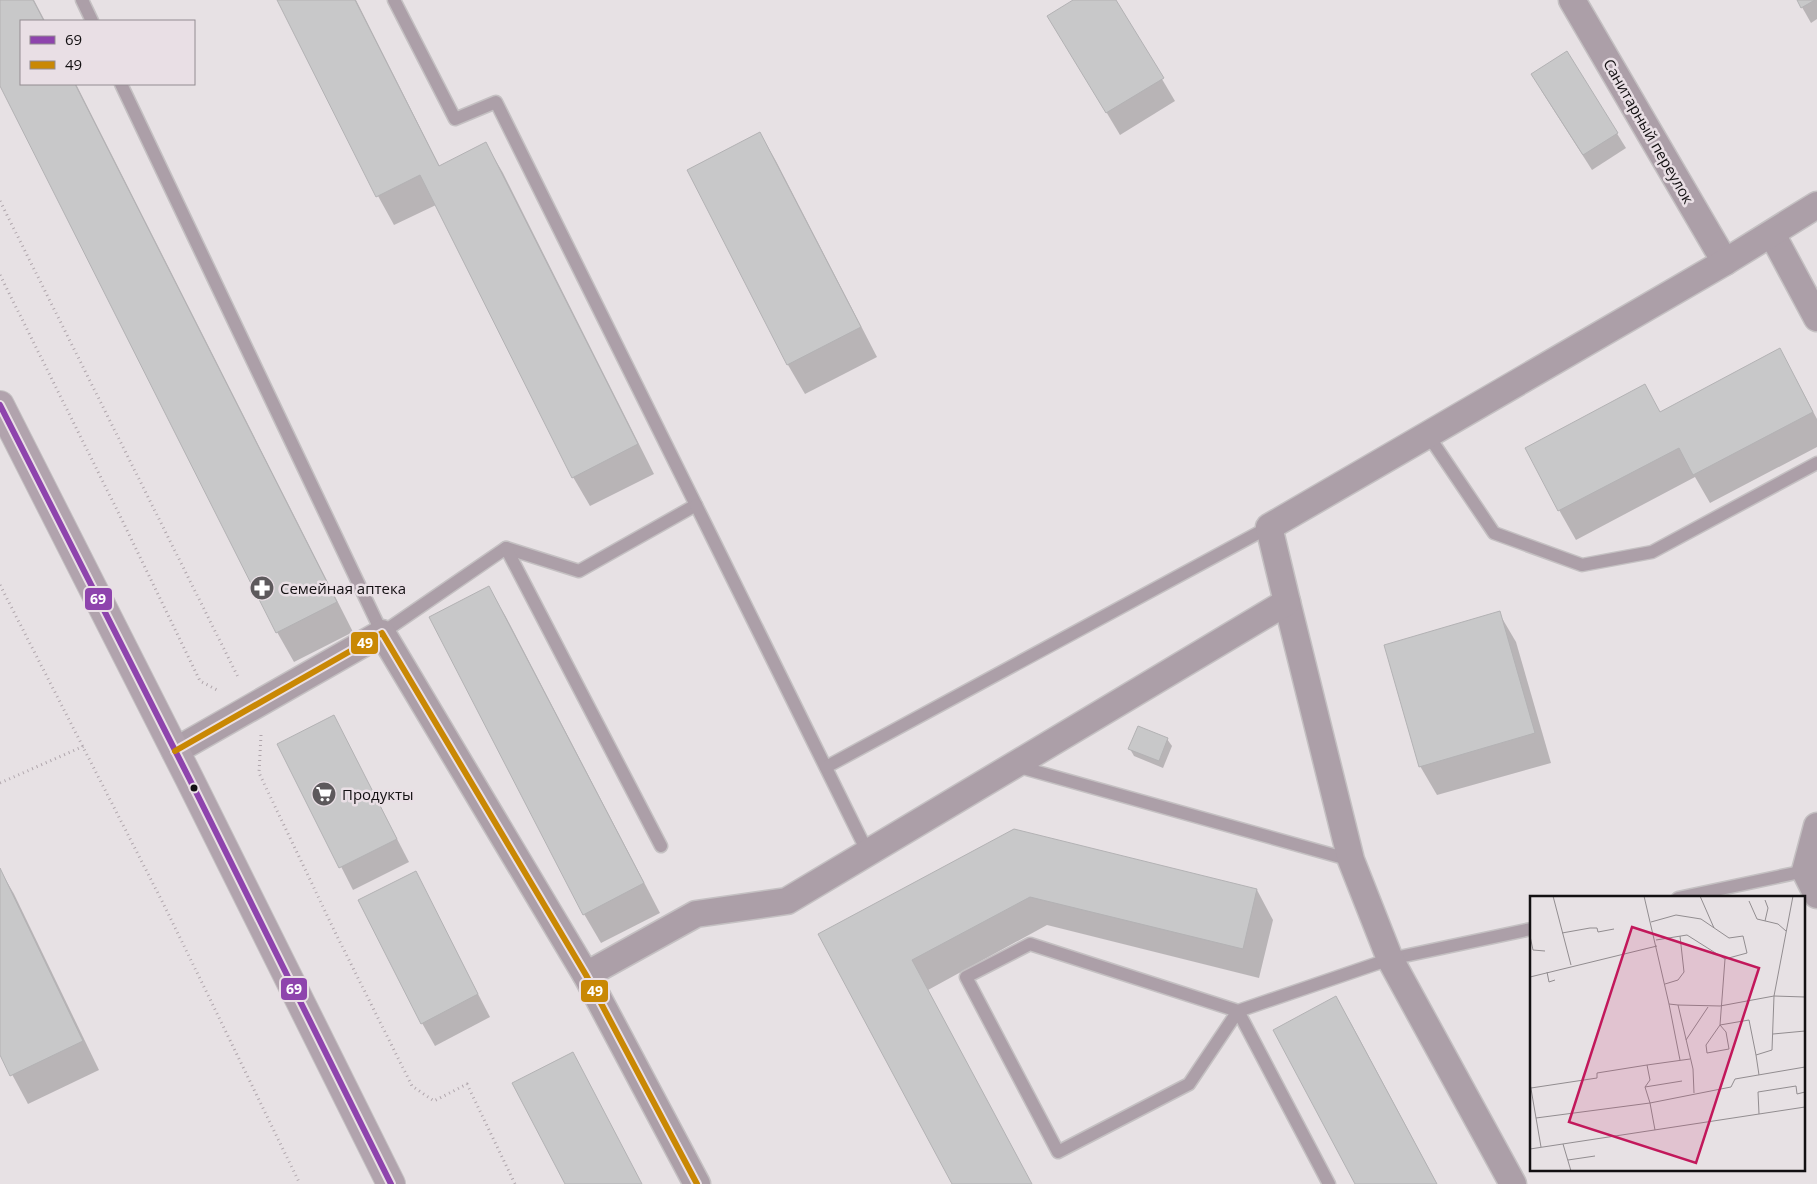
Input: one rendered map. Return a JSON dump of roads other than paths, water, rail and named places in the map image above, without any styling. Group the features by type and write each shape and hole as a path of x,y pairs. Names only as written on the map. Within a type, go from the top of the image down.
{"highway":[{"path":"0,405 392,1184"}],"street":[{"name":"Санитарный переулок","path":"1572,0 1725,262"},
{"path":"1513,1184 1390,959 1351,860 1269,527 1725,262 1817,205"},
{"path":"1772,234 1817,318"},
{"path":"586,975 696,914 787,901 1287,602"},
{"path":"175,751 382,633 586,975 697,1184"},
{"path":"1817,826 1805,871 1817,895"}],"lane":[{"path":"82,0 92,20"},
{"path":"394,0 455,119 496,102 868,852"},
{"path":"121,85 382,633 506,548"},
{"path":"1428,435 1494,532 1582,565 1652,552 1817,463"},
{"path":"506,548 579,571 696,505"},
{"path":"826,767 1269,527"},
{"path":"506,548 661,846"},
{"path":"1014,766 1351,860"},
{"path":"1687,896 1805,871"},
{"path":"1329,1184 1238,1011 1030,944 966,977 1058,1152 1188,1084 1238,1011 1390,959 1530,929"}],"place":[{"name":"Семейная аптека","path":"262,588"},
{"name":"Продукты","path":"324,794"}]}
